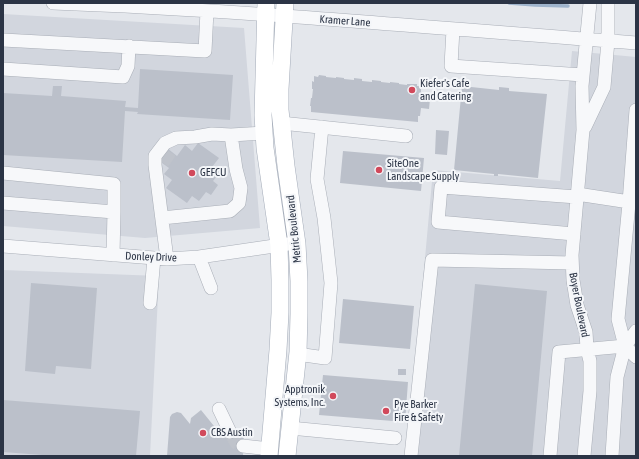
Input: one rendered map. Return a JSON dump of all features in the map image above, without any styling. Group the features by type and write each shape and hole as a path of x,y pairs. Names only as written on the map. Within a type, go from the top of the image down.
{"main road":[{"name":"Metric Boulevard","path":"265,9 263,115 265,148 279,245 280,280 278,350 269,453"},
{"name":"Metric Boulevard","path":"285,10 280,89 280,123 297,244 299,281 297,354 287,456"}],"street":[{"name":"Kramer Lane","path":"53,3 128,4 211,9 285,10 453,29 636,43"},
{"name":"Boyer Boulevard","path":"584,456 590,391 590,361 587,349 586,332 577,304 572,280 572,255 583,130 582,86 590,3"},
{"name":"Boyer Boulevard","path":"583,130 604,87 608,41 608,3"},
{"path":"3,40 205,51 211,9"},
{"path":"453,29 451,66 583,75"},
{"path":"3,69 123,77 128,66 129,46"},
{"path":"636,110 633,203 618,319 625,346 636,357"},
{"path":"280,123 406,136"},
{"path":"297,354 325,358 331,283 324,218 317,179 322,127"},
{"path":"167,259 162,218 160,168 155,165 155,156 165,143 182,137 212,134 231,135 264,133"},
{"path":"162,218 230,211 239,203 240,188 231,135"},
{"path":"172,151 182,137"},
{"path":"3,173 114,184 113,255"},
{"path":"574,234 438,222 441,187 577,195 633,203"},
{"path":"3,203 114,212"},
{"name":"Donley Drive","path":"3,246 167,259 199,257 279,245 297,244"},
{"path":"199,257 211,288"},
{"path":"150,303 154,258"},
{"path":"411,456 432,260 572,263"},
{"path":"612,456 617,377 625,346 636,331"},
{"path":"550,456 559,352 625,346"},
{"path":"219,409 230,432"},
{"path":"290,428 395,438"},
{"path":"243,446 269,453"}],"shaded area":[{"path":"3,14 244,28 260,228 145,238 3,226"},
{"path":"572,51 636,57 636,456 407,456 433,170 560,181"},
{"path":"3,270 159,276 150,456 3,456"}],"building":[{"path":"140,69 233,75 230,120 137,114 138,112 125,111 122,162 3,155 3,93 52,96 53,86 62,86 61,96 126,101 125,107 138,108"},
{"path":"319,75 354,80 354,78 362,79 362,81 372,82 372,80 407,85 417,84 417,86 421,86 422,98 430,99 429,109 421,108 420,116 418,116 418,122 311,112 310,106 313,89 312,81 314,82 314,76 318,77"},
{"path":"462,86 499,90 499,87 509,88 509,91 547,94 538,178 498,174 498,176 494,176 494,174 454,170"},
{"path":"436,130 449,131 447,155 435,154"},
{"name":"GEFCU","path":"198,143 219,158 212,167 220,172 213,181 218,185 211,195 206,192 199,201 192,196 187,203 166,188 172,180 164,174 169,168 158,160 167,148 177,156 185,145 192,151"},
{"path":"343,151 424,158 421,191 340,183"},
{"path":"31,283 97,288 91,369 56,366 55,374 25,371"},
{"path":"475,284 547,291 532,456 459,456"},
{"path":"343,299 414,306 410,349 339,343"},
{"path":"398,369 406,369 406,375 398,375"},
{"path":"323,375 408,382 405,422 319,415"},
{"path":"3,400 140,411 136,456 55,456 3,452"},
{"name":"CBS Austin","path":"201,410 218,431 244,434 243,456 167,456 170,417 172,414 177,412 181,413 190,424 191,418"}],"waterway":[{"path":"509,3 568,6"}],"tunnel":[{"path":"163,163 171,151"},
{"path":"230,432 236,443 243,446"}],"place":[{"name":"Kiefer's Cafe and Catering","path":"412,90"},
{"name":"SiteOne Landscape Supply","path":"379,170"},
{"name":"GEFCU","path":"192,173"},
{"name":"Apptronik Systems, Inc.","path":"333,396"},
{"name":"Pye Barker Fire & Safety","path":"386,411"},
{"name":"CBS Austin","path":"203,433"}]}
